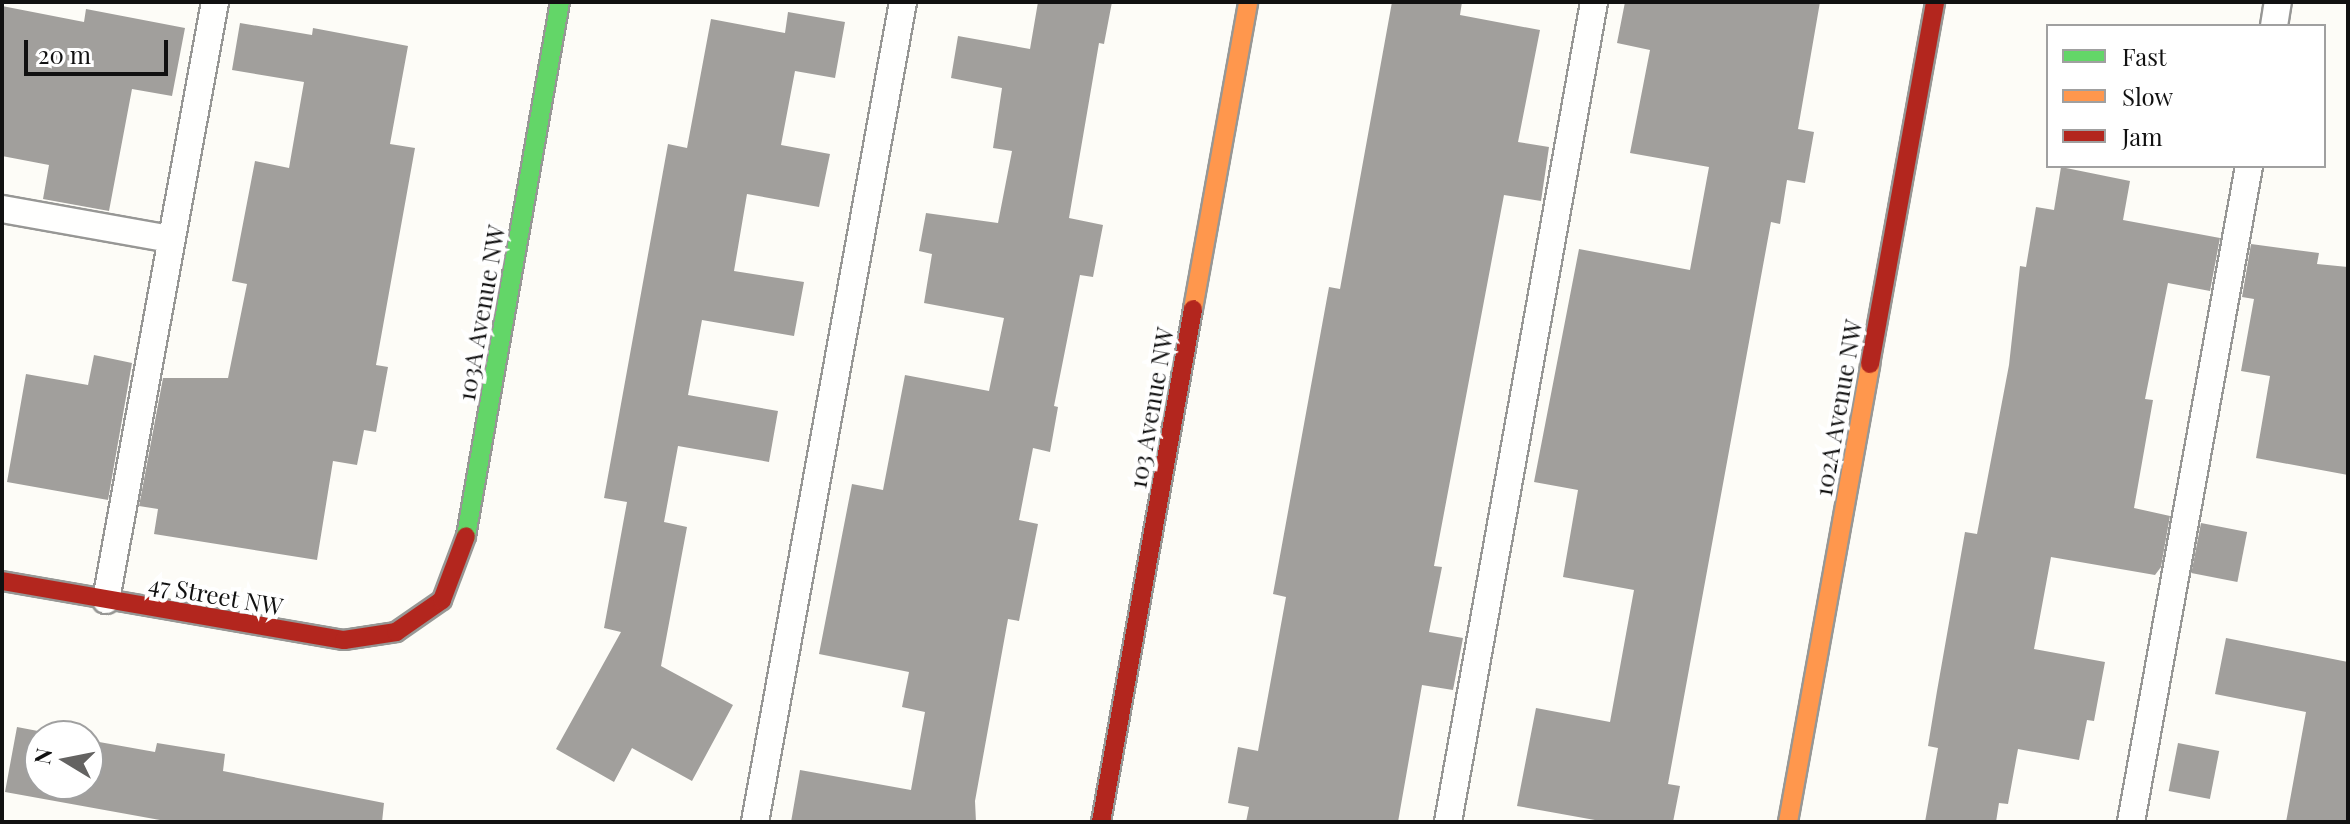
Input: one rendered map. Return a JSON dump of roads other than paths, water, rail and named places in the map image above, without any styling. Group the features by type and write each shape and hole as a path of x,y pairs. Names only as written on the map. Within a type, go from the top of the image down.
{"street":[{"name":"103A Avenue NW","path":"420,619 442,600 465,544 560,2"},
{"name":"103 Avenue NW","path":"1101,822 1248,2"},
{"name":"102A Avenue NW","path":"1788,822 1935,2"},
{"name":"47 Street NW","path":"2,581 344,640 383,635 420,619"}],"lane":[{"path":"106,600 215,2"},
{"path":"755,822 903,2"},
{"path":"1448,822 1594,2"},
{"path":"2274,24 2278,2"},
{"path":"2131,822 2249,168"},
{"path":"2,209 171,239"}]}
